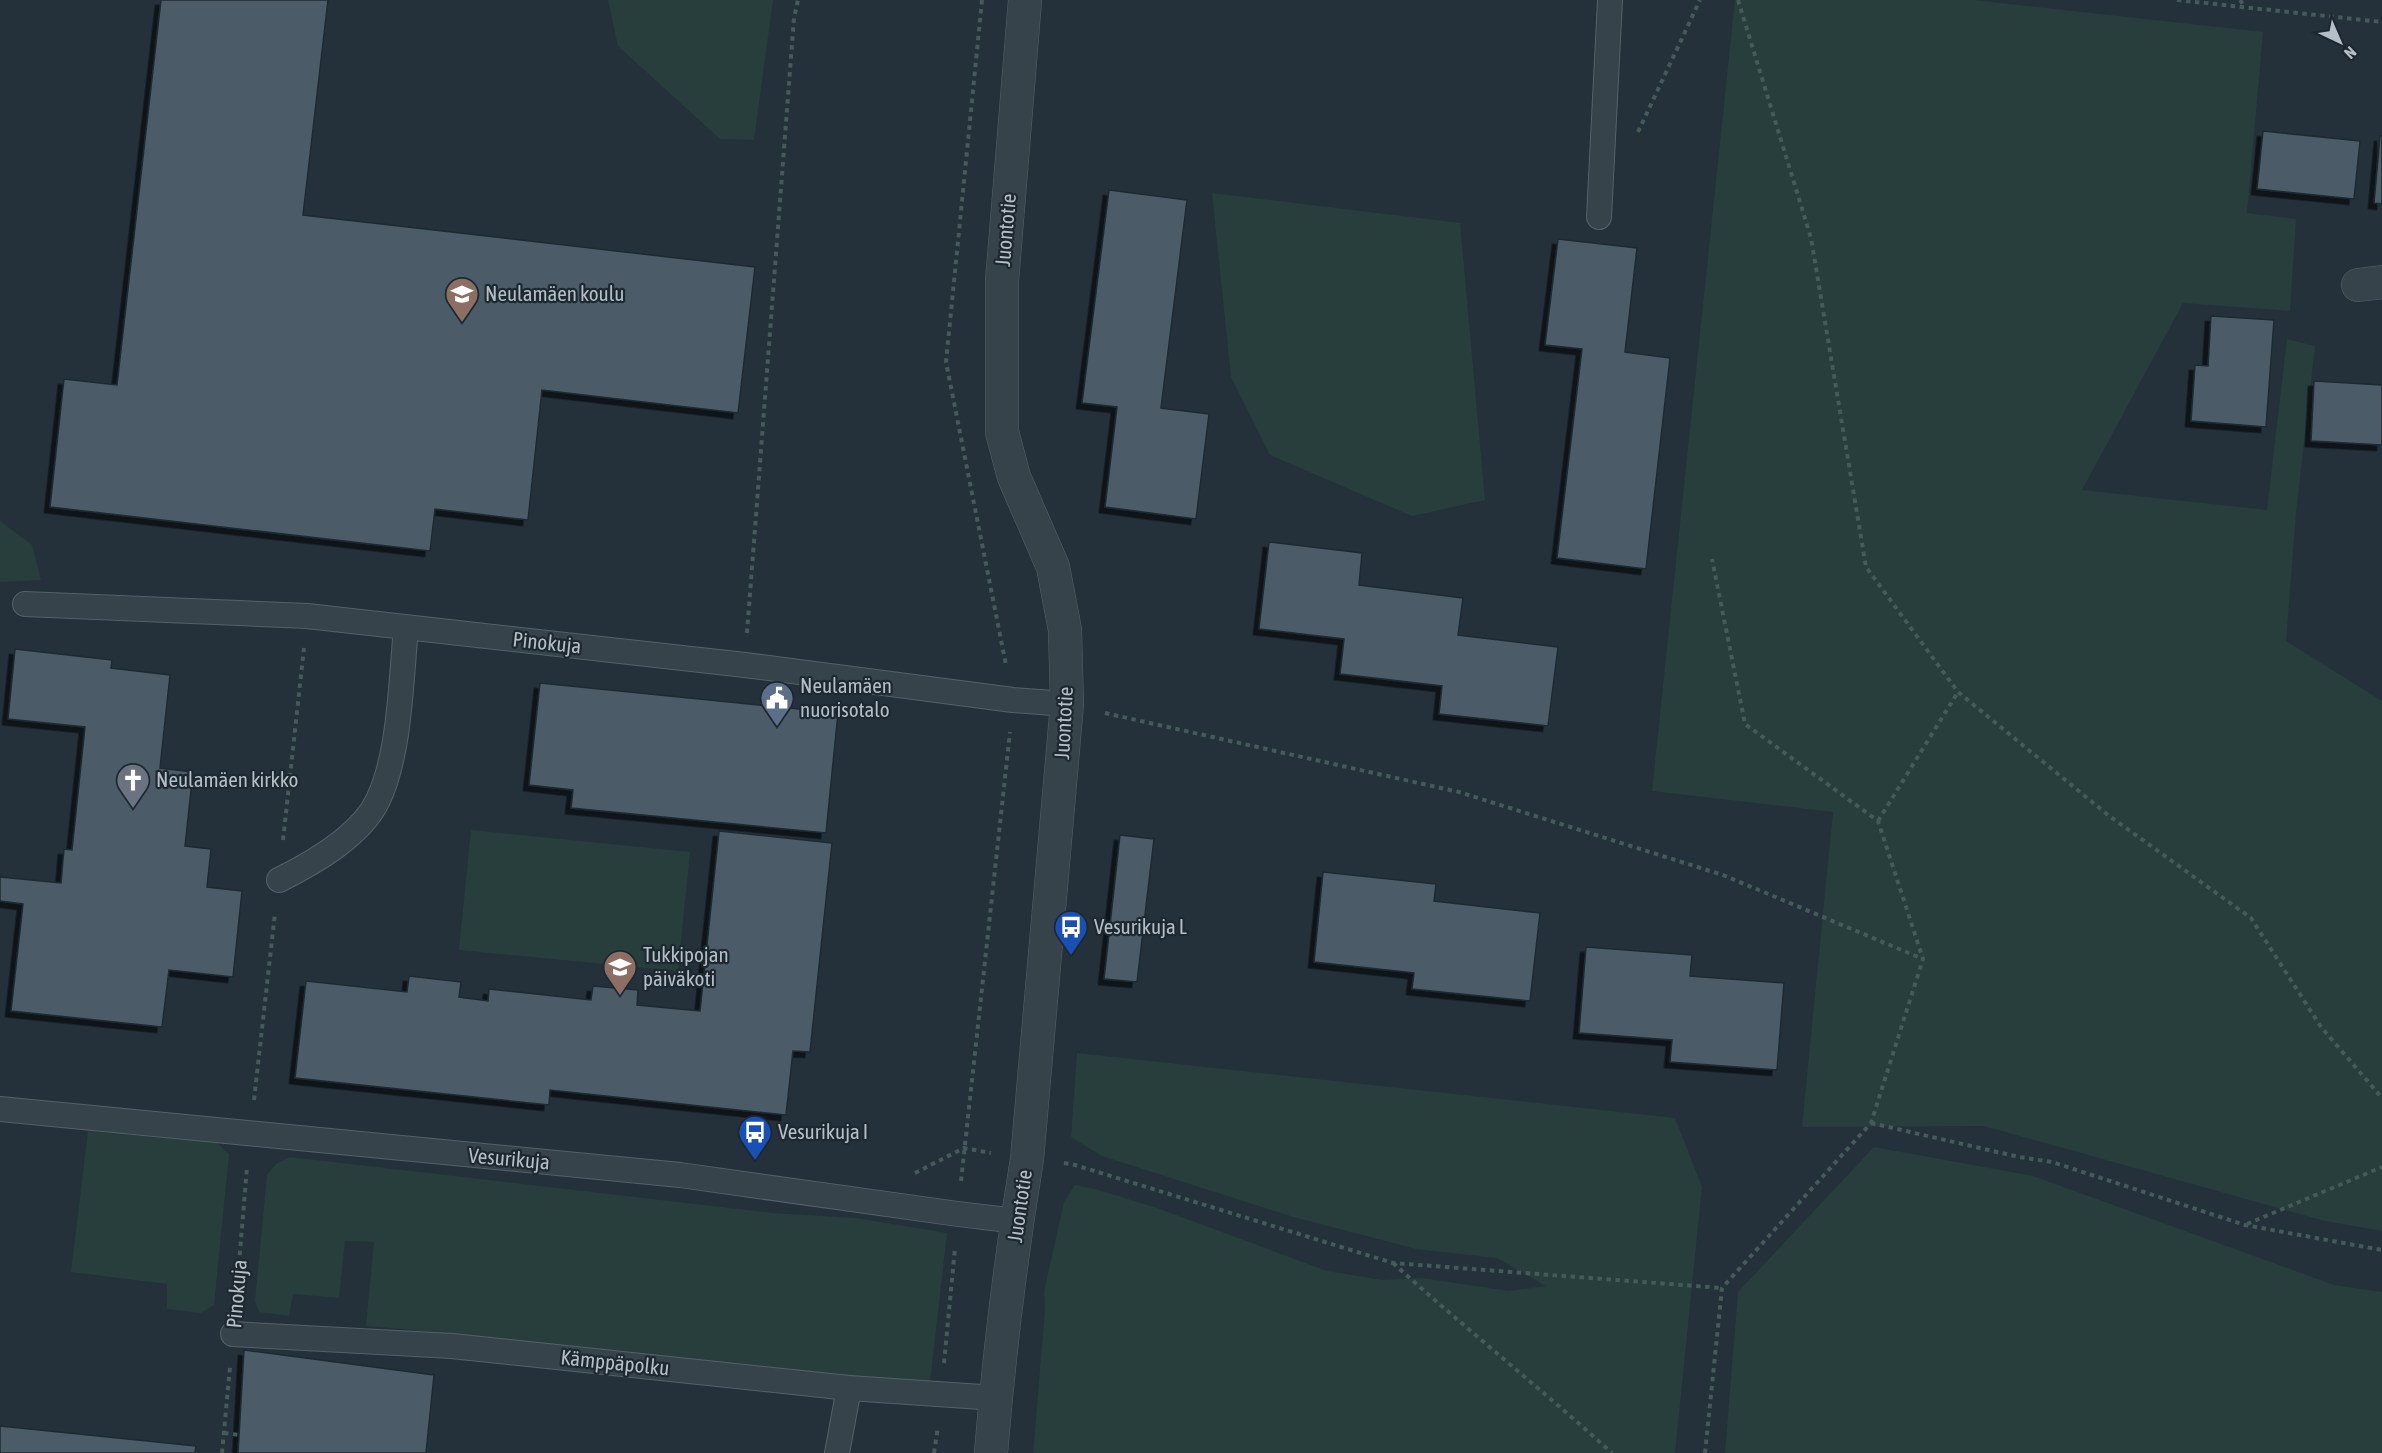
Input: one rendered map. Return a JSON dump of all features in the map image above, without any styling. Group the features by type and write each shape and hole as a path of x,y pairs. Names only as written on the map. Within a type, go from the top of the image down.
{"street":[{"name":"Juontotie","path":"992,1453 996,1398 1017,1221 1027,1159 1067,704 1065,630 1053,567 1014,477 1002,432 1002,282 1025,0"}],"lane":[{"path":"1599,217 1610,0"},
{"name":"Pinokuja","path":"25,604 307,616 745,665 1013,700 1067,704"},
{"path":"279,880 313,863 360,825 377,802 392,764 406,627"},
{"name":"Vesurikuja","path":"0,1109 680,1175 958,1215 1017,1221"},
{"name":"Kämppäpolku","path":"233,1334 452,1346 849,1388 996,1398"},
{"path":"837,1453 849,1388"}],"path":[{"path":"745,665 794,18 798,0"},
{"path":"934,1453 964,1148 1013,700 946,362 982,0"},
{"path":"1634,141 1700,0"},
{"path":"1738,0 1811,238 1866,567 1958,692 2109,815 2251,918 2321,1028 2382,1098"},
{"path":"2177,0 2382,22"},
{"path":"2240,0 2246,7"},
{"path":"1705,1453 1722,1288 1871,1123 1923,959 1878,821 1745,724 1712,559"},
{"path":"1878,821 1958,692"},
{"path":"1067,704 1459,792 1723,875 1923,959"},
{"path":"1871,1123 2019,1157 2052,1162 2245,1225 2382,1250"},
{"name":"Pinokuja","path":"222,1453 250,1134"},
{"path":"964,1148 1076,1165 1393,1263 1722,1288"},
{"path":"2245,1225 2382,1167"},
{"path":"1393,1263 1459,1323 1563,1409 1612,1453"},
{"path":"224,1433 240,1435"}],"green space":[{"path":"608,0 773,0 754,140 720,139 618,46"},
{"path":"1735,0 1973,0 2263,32 2247,213 2296,219 2290,311 2183,303 2082,490 2267,510 2287,339 2315,346 2296,513 2286,641 2382,701 2382,1231 2325,1221 1984,1126 1802,1127 1833,812 1652,791"},
{"path":"1212,193 1460,223 1485,500 1412,516 1270,455 1231,377"},
{"path":"0,521 32,545 41,580 0,582"},
{"path":"471,830 690,852 678,971 459,950"},
{"path":"1077,1053 1675,1118 1702,1187 1675,1453 1033,1453 1045,1310 1044,1292 1064,1202 1075,1185 1157,1208 1327,1271 1382,1280 1422,1278 1509,1291 1546,1286 1497,1258 1416,1249 1290,1216 1102,1156 1071,1137"},
{"path":"88,1131 217,1143 229,1154 214,1305 201,1313 167,1309 167,1284 71,1272"},
{"path":"1874,1147 2033,1176 2334,1285 2382,1292 2382,1453 1725,1453 1738,1292"},
{"path":"290,1157 772,1213 856,1218 947,1233 930,1382 704,1363 366,1326 374,1242 345,1241 339,1298 293,1294 289,1316 259,1312 255,1301 267,1175 276,1164"}],"building":[{"path":"161,0 328,0 303,215 755,267 738,413 542,390 528,520 435,509 430,551 50,507 64,379 117,385"},
{"path":"2263,131 2360,141 2354,199 2257,189"},
{"path":"2380,136 2382,136 2382,204 2374,203"},
{"path":"1109,190 1187,200 1161,408 1209,414 1196,519 1105,507 1117,407 1082,403"},
{"path":"1558,239 1637,248 1625,352 1670,358 1646,569 1557,558 1582,349 1545,345"},
{"path":"2211,316 2274,320 2266,427 2191,421 2195,365 2208,366"},
{"path":"2314,381 2382,385 2382,445 2311,441"},
{"path":"1269,542 1362,553 1359,585 1463,598 1458,635 1558,647 1548,726 1439,714 1442,686 1340,674 1344,639 1259,629"},
{"name":"Neulamäen kirkko","path":"15,649 112,660 111,668 170,675 160,768 193,772 185,846 211,849 207,887 242,891 233,977 169,970 162,1027 11,1011 23,904 0,901 0,877 61,883 64,849 72,850 85,727 8,719"},
{"path":"540,683 838,713 826,833 571,808 573,790 529,785"},
{"path":"719,831 832,843 810,1052 793,1051 786,1115 550,1090 549,1105 295,1078 306,981 407,992 409,976 461,982 459,997 488,1001 489,989 591,1000 593,986 638,990 637,1005 700,1011"},
{"path":"1120,835 1154,839 1137,982 1104,979"},
{"path":"1323,872 1436,884 1434,901 1540,913 1530,1001 1412,989 1414,973 1314,962"},
{"path":"1586,947 1692,955 1690,976 1784,983 1777,1070 1670,1062 1672,1040 1579,1033"},
{"path":"244,1350 434,1375 426,1453 238,1453"},
{"path":"0,1426 196,1446 195,1453 0,1453"}],"place":[{"name":"Neulamäen koulu","path":"462,323"},
{"name":"Neulamäen nuorisotalo","path":"777,727"},
{"name":"Neulamäen kirkko","path":"133,809"},
{"name":"Vesurikuja L","path":"1071,956"},
{"name":"Tukkipojan päiväkoti","path":"620,996"},
{"name":"Vesurikuja I","path":"755,1161"}]}
